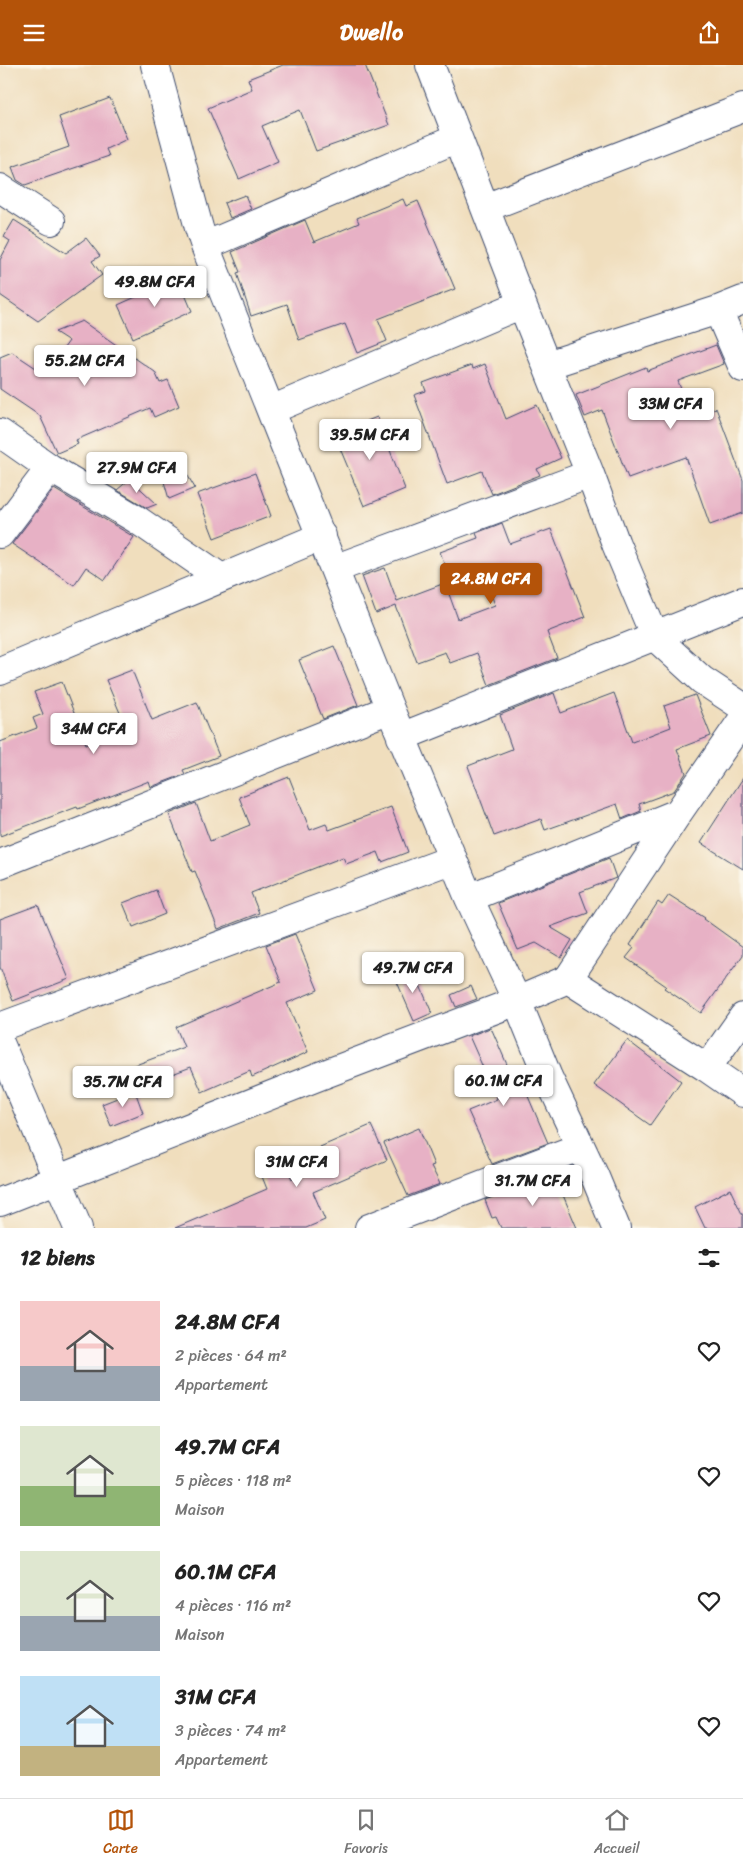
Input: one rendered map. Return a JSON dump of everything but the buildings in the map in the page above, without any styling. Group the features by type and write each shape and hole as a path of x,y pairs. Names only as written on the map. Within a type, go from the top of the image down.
{"street":[{"path":"155,65 205,246 390,709 469,898 517,1001 548,1077 595,1177 616,1228"},
{"path":"430,65 616,544 655,637 702,680 743,707"},
{"path":"485,208 743,108"},
{"path":"205,246 458,138"},
{"path":"0,188 50,221"},
{"path":"547,365 743,300"},
{"path":"271,410 522,304"},
{"path":"718,309 743,368"},
{"path":"0,433 50,467 136,519 220,577"},
{"path":"0,534 50,467"},
{"path":"334,569 590,474"},
{"path":"0,671 54,650 220,577 322,536"},
{"path":"402,737 743,601"},
{"path":"0,864 390,709"},
{"path":"0,1202 517,1001 568,979 743,719"},
{"path":"469,898 678,813"},
{"path":"0,1027 453,859"},
{"path":"568,979 707,1067 743,1093"},
{"path":"707,1067 743,1017"},
{"path":"0,1043 78,1228"},
{"path":"369,1228 580,1147"}]}
